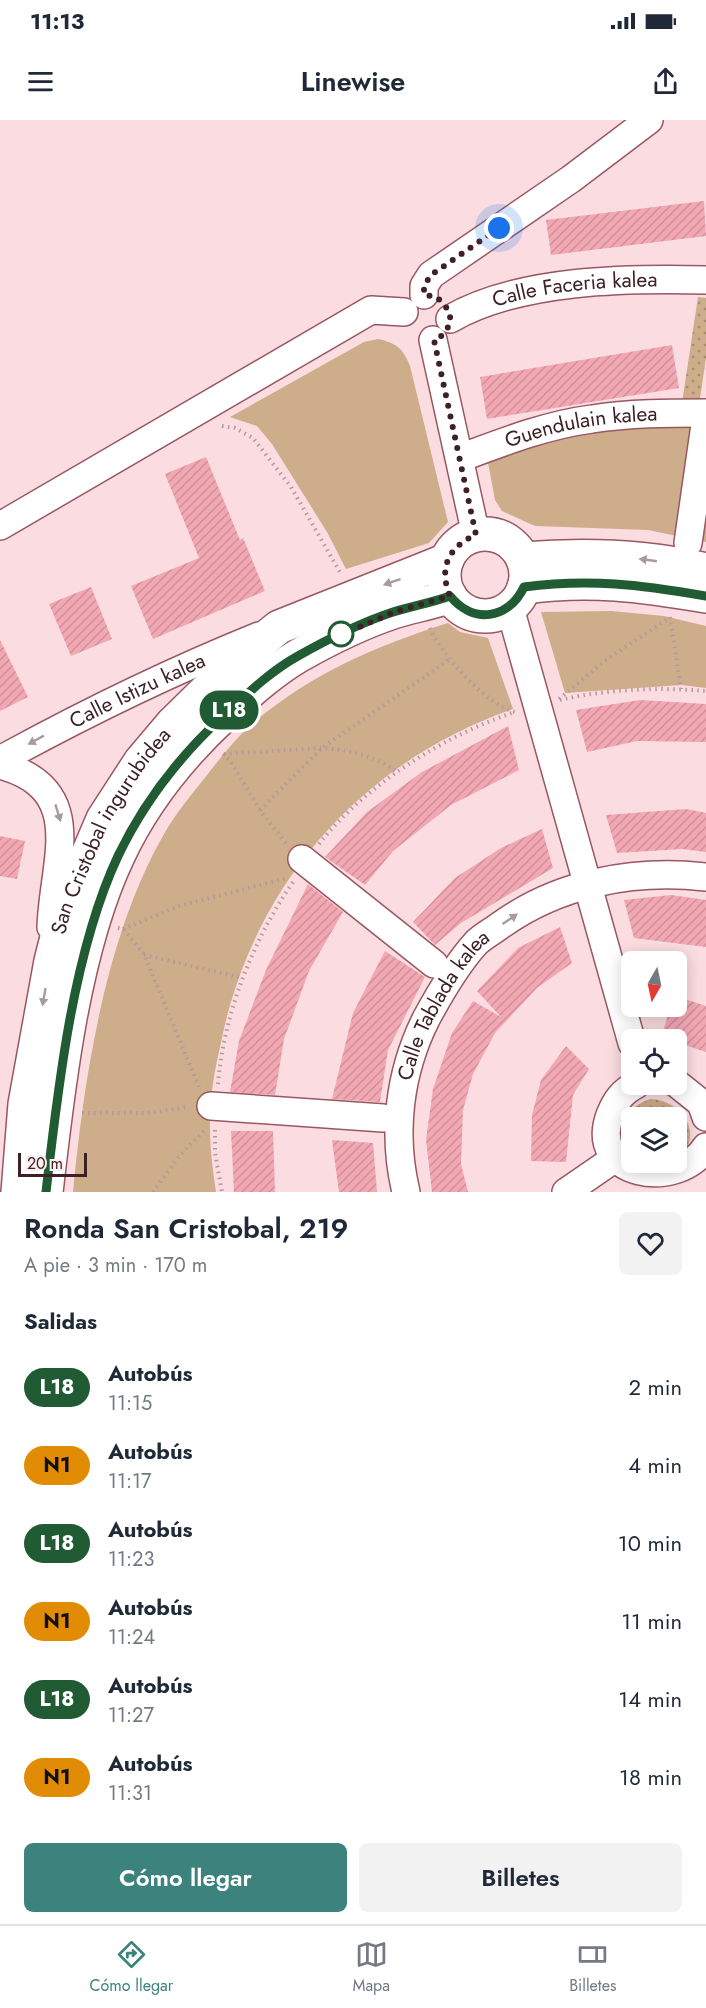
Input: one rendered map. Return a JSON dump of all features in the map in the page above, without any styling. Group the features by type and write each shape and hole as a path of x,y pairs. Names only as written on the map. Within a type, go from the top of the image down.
{"street":[{"path":"0,526 371,310 414,303 430,295 443,301 450,320 445,333 434,340 426,342 413,337 404,326 414,303 431,275 571,179 649,120"},
{"name":"Calle Faceria kalea","path":"450,320 507,298 569,284 629,280 706,280"},
{"path":"434,340 476,535"},
{"name":"Guendulain kalea","path":"460,458 512,439 591,419 642,414 706,413"},
{"path":"688,543 706,418"},
{"path":"628,1029 588,884 519,585 515,547 504,538 490,534 476,535 453,549 447,560 445,584 450,596 459,607 470,614 484,616 519,585 592,556 640,559 706,570"},
{"name":"San Cristobal ingurubidea","path":"18,1192 25,1104 51,961 64,910 83,861 103,819 140,762 173,723 234,663 279,627 447,560"},
{"path":"519,585 624,582 706,596"},
{"name":"San Cristobal ingurubidea","path":"46,1192 56,1107 79,978 100,902 118,856 148,804 181,759 207,732 253,688 297,657 356,627 394,612 450,596"},
{"name":"Calle Istizu kalea","path":"0,763 54,730 186,665 279,627"},
{"name":"Calle Istizu kalea","path":"0,763 32,779 56,805 61,824 52,909 51,961"},
{"name":"Calle Tablada kalea","path":"304,861 434,964"},
{"name":"Calle Tablada kalea","path":"406,1192 401,1171 398,1127 405,1075 418,1036 434,1004 477,942 512,916 554,894 588,884 650,875 706,877"},
{"path":"687,1092 704,1106"},
{"path":"623,1095 616,1100 606,1126 608,1143 614,1159 631,1175 649,1182 692,1183 706,1147"},
{"path":"213,1106 383,1118"},
{"path":"566,1192 614,1159"}],"path":[{"path":"217,426 235,428 253,438 291,487 341,575"},
{"path":"670,610 681,689"},
{"path":"670,618 606,660 559,700 580,695 681,689 706,692"},
{"path":"397,772 353,752 322,748 223,754 229,759 275,832 304,861 345,817 397,772 444,742 516,712 491,698 450,659 427,622"},
{"path":"260,810 322,748 450,659"},
{"path":"297,876 262,934 243,978 219,1072 213,1106 189,1066 144,954 123,930 206,898 297,876"},
{"path":"144,954 243,978"},
{"path":"75,1111 148,1113 213,1106"},
{"path":"153,1192 199,1134 215,1126 215,1153 222,1192"}],"shaded area":[{"path":"698,297 706,298 706,358 699,405 682,403"},
{"path":"378,339 398,347 410,366 448,522 429,543 346,569 327,532 272,444 257,426 230,417 364,342"},
{"path":"706,425 706,542 648,530 535,526 502,511 495,500 487,457 598,427"},
{"path":"611,611 664,616 706,626 706,688 681,685 565,693 541,612"},
{"path":"448,623 460,632 488,638 513,709 457,732 407,762 361,797 320,838 286,884 257,934 235,989 220,1047 212,1088 210,1118 216,1192 73,1192 91,1054 101,1007 127,916 164,834 190,796 234,742 274,706 345,663 395,641"},
{"path":"650,1099 662,1101 674,1107 635,1107"},
{"path":"687,1121 690,1130 687,1148"}],"building":[{"path":"704,201 706,236 551,255 546,220"},
{"path":"672,345 679,388 487,419 480,377"},
{"path":"206,457 240,540 243,538 265,591 153,639 131,586 199,558 165,474"},
{"path":"91,587 112,639 71,656 49,604"},
{"path":"0,640 28,697 0,711"},
{"path":"640,700 706,704 706,742 637,741 587,752 576,710"},
{"path":"508,726 519,770 451,805 393,851 365,885 325,857 367,812 422,772"},
{"path":"686,809 706,813 706,852 682,849 617,853 606,815"},
{"path":"542,829 553,868 461,923 435,945 413,922 455,878 501,848"},
{"path":"0,836 25,841 17,879 0,876"},
{"path":"308,884 343,912 309,971 284,1039 275,1095 230,1092 239,1041 266,970"},
{"path":"671,895 706,900 706,947 634,938 624,900"},
{"path":"560,927 572,963 537,988 495,1033 473,1074 463,1110 461,1164 468,1192 432,1192 426,1140 433,1089 452,1033 473,1001 501,1017 477,991 518,948"},
{"path":"385,951 425,977 388,1050 380,1102 332,1099 353,1013"},
{"path":"687,1000 706,1006 706,1052 687,1046 687,1029 664,1029 667,1017 687,1017"},
{"path":"566,1046 589,1069 573,1095 566,1162 531,1161 532,1115 541,1080"},
{"path":"231,1131 273,1131 275,1192 234,1192"},
{"path":"332,1140 373,1143 377,1192 339,1192"}],"bus line":[{"name":"L18","path":"46,1192 56,1107 79,978 100,902 118,856 148,804 181,759 253,688 297,657 356,627 394,612 450,596 459,607 470,614 484,616 497,614 510,608 519,599 524,587 561,582 624,582 706,596"}],"route":[{"path":"341,634 336,637 394,612 450,596 445,584 444,572 447,560 453,549 464,540 476,535 434,340 440,338 449,326 450,312 443,301 437,297 424,295 424,286 431,275 499,228"}]}
